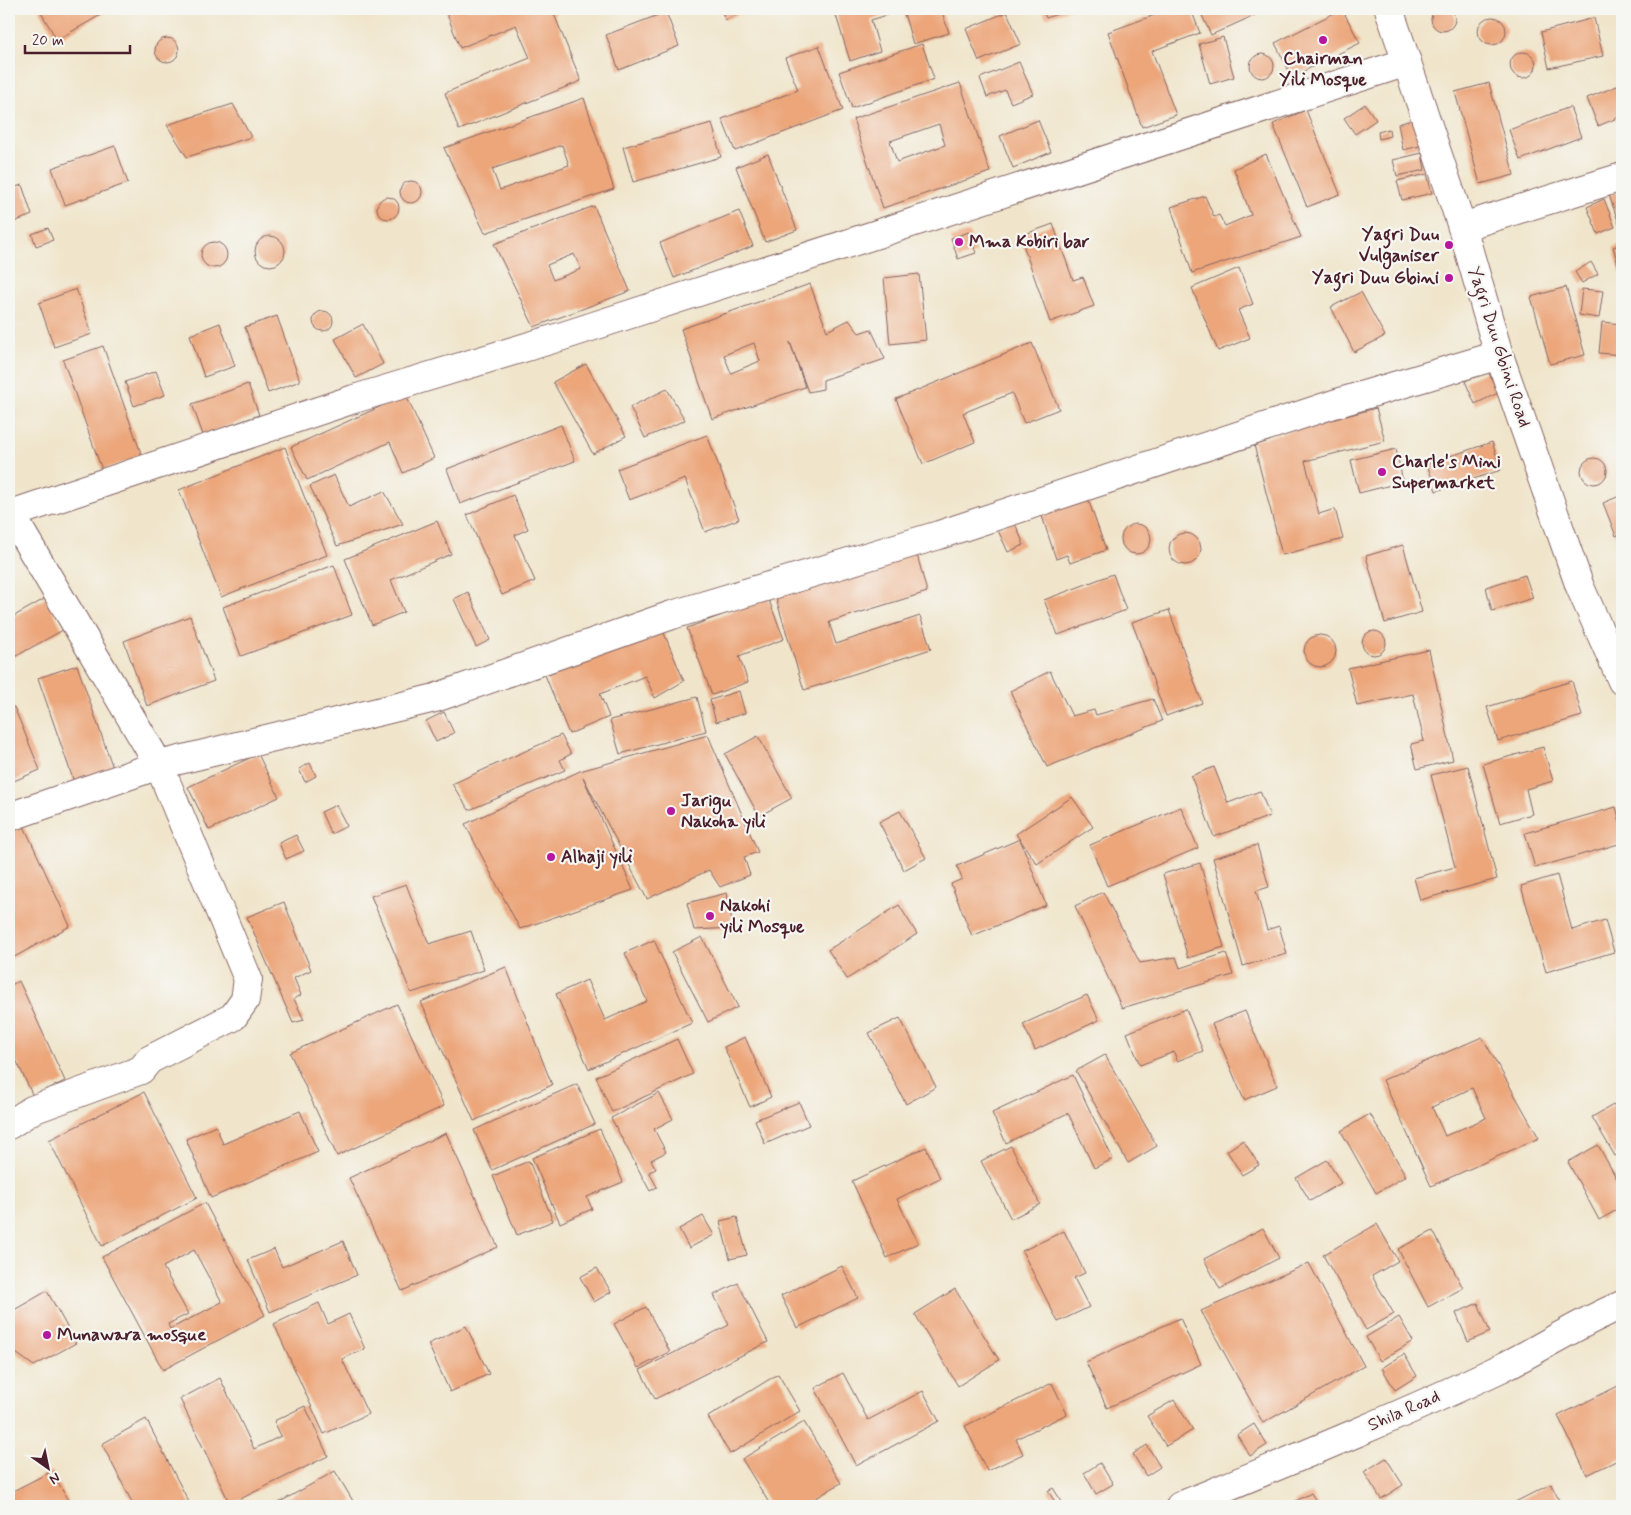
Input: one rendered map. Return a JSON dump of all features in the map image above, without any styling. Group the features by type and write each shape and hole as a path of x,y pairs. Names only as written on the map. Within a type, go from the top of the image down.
{"street":[{"name":"Yagri Duu Gbini Road","path":"1389,9 1462,227 1499,355 1580,587 1622,681"},
{"path":"9,1125 32,1110 141,1070 149,1060 233,1017 245,1000 248,979 236,945 159,765 10,512 354,399 563,336 1407,62"},
{"path":"1462,227 1622,177"},
{"path":"9,816 159,765 435,698 672,615 939,535 1334,404 1499,355"},
{"name":"Shila Road","path":"1180,1506 1363,1430 1502,1367 1594,1316 1622,1305"}],"building":[{"path":"1443,7 1452,10 1455,19 1452,28 1443,31 1434,28 1431,19 1434,10"},
{"path":"39,9 111,9 57,40"},
{"path":"445,9 563,9 554,14 581,81 459,130 445,93 530,58 516,25 460,48"},
{"path":"721,9 751,9 725,20"},
{"path":"834,9 941,9 949,33 913,44 903,10 871,20 880,51 850,61"},
{"path":"1042,9 1071,9 1046,18"},
{"path":"1171,9 1191,9 1200,33 1152,51 1176,115 1142,127 1108,32"},
{"path":"1199,9 1255,9 1257,14 1211,35"},
{"path":"1342,9 1360,43 1292,77 1275,43"},
{"path":"666,12 679,46 619,70 606,35"},
{"path":"1007,12 1021,44 979,61 966,29"},
{"path":"1492,17 1502,21 1506,31 1502,41 1492,45 1482,41 1478,31 1482,21"},
{"path":"1594,18 1603,56 1549,68 1541,32"},
{"path":"1223,37 1234,77 1210,84 1199,44"},
{"path":"167,38 172,39 178,45 178,55 172,61 167,62 162,61 156,55 155,50 156,45 162,39"},
{"path":"922,44 934,79 852,108 839,72"},
{"path":"819,46 843,110 735,151 722,119 798,90 785,58"},
{"path":"1523,52 1532,56 1536,65 1532,74 1523,78 1514,74 1510,65 1514,56"},
{"path":"1262,54 1271,57 1274,66 1271,75 1262,78 1253,75 1250,66 1253,57"},
{"path":"1019,62 1033,94 1011,103 1005,90 987,97 980,78"},
{"path":"960,83 990,172 883,208 853,119","holes":["939,124 945,145 897,162 890,141"]},
{"path":"1489,83 1514,175 1480,184 1455,92"},
{"path":"1622,84 1622,116 1598,126 1587,98"},
{"path":"584,98 614,189 485,233 444,148","holes":["562,145 569,165 500,190 492,169"]},
{"path":"233,104 251,137 187,157 167,125"},
{"path":"1365,104 1376,120 1355,134 1344,118"},
{"path":"1570,107 1581,137 1520,160 1509,130"},
{"path":"1306,110 1340,194 1307,207 1273,124"},
{"path":"1414,119 1420,146 1403,150 1398,124"},
{"path":"1038,120 1051,152 1013,168 1000,136"},
{"path":"712,123 721,157 633,182 623,147"},
{"path":"1389,129 1390,136 1379,139 1378,132"},
{"path":"115,146 128,183 65,205 52,168"},
{"path":"1422,153 1425,170 1397,176 1393,160"},
{"path":"768,154 797,230 765,242 736,167"},
{"path":"1266,154 1301,237 1192,273 1171,207 1205,196 1214,217 1219,215 1225,226 1251,215 1234,169"},
{"path":"1427,174 1432,193 1402,200 1397,181"},
{"path":"411,181 421,188 422,192 415,202 411,203 401,196 400,192 407,182"},
{"path":"22,185 32,215 9,224 9,189"},
{"path":"1622,191 1622,226 1620,227 1609,195"},
{"path":"388,197 396,200 399,208 396,216 388,219 380,216 377,208 380,200"},
{"path":"1604,199 1615,227 1598,234 1587,207"},
{"path":"594,206 630,291 534,327 494,244","holes":["574,254 581,269 553,280 547,265"]},
{"path":"739,211 753,246 674,278 660,243"},
{"path":"1053,224 1073,280 1083,277 1094,306 1050,322 1020,236"},
{"path":"48,228 53,240 36,246 32,234"},
{"path":"969,232 976,253 958,259 951,238"},
{"path":"270,236 281,240 285,251 281,262 270,266 259,262 255,251 259,240"},
{"path":"214,242 223,246 227,255 223,264 214,268 205,264 201,255 205,246"},
{"path":"1622,244 1622,278 1613,247"},
{"path":"1591,262 1598,274 1582,283 1575,272"},
{"path":"1239,268 1253,304 1238,310 1250,338 1218,351 1192,288"},
{"path":"919,274 926,340 890,344 884,278"},
{"path":"810,284 827,331 849,320 859,333 871,329 885,359 823,380 823,389 808,392 790,342 805,387 712,419 681,329","holes":["754,343 760,361 731,373 724,355"]},
{"path":"1566,287 1585,355 1550,364 1531,297"},
{"path":"76,289 92,334 54,347 39,303"},
{"path":"1582,289 1603,291 1599,318 1579,315"},
{"path":"1361,292 1385,336 1354,352 1331,307"},
{"path":"323,311 330,314 333,321 330,328 323,331 316,328 313,321 316,314"},
{"path":"277,316 300,381 268,393 245,327"},
{"path":"1602,322 1622,324 1622,355 1599,353"},
{"path":"220,323 235,366 204,377 190,335"},
{"path":"363,324 383,364 356,378 335,339"},
{"path":"1032,343 1059,409 1024,423 1012,393 963,413 975,442 923,464 896,399"},
{"path":"103,346 142,456 102,470 63,360"},
{"path":"586,364 626,436 593,454 553,382"},
{"path":"156,371 165,395 134,406 125,382"},
{"path":"1488,371 1498,393 1475,404 1465,381"},
{"path":"248,384 259,415 203,435 192,404"},
{"path":"667,389 685,420 645,438 630,407"},
{"path":"406,395 434,458 403,473 390,442 307,480 291,447"},
{"path":"1376,408 1385,441 1305,461 1319,514 1335,509 1343,539 1282,555 1253,441"},
{"path":"561,425 575,461 460,504 447,469"},
{"path":"707,435 739,519 705,532 685,479 629,500 617,469"},
{"path":"1492,442 1501,470 1436,491 1427,464"},
{"path":"285,447 327,555 221,597 179,490"},
{"path":"1396,449 1403,482 1359,493 1351,460"},
{"path":"1594,458 1604,461 1607,471 1604,481 1594,484 1584,481 1581,471 1584,461"},
{"path":"334,475 349,507 384,491 403,524 337,546 310,486"},
{"path":"513,495 528,529 515,535 535,581 502,595 467,515"},
{"path":"1622,495 1622,533 1616,536 1603,503"},
{"path":"1087,496 1106,550 1070,563 1067,555 1056,559 1041,513"},
{"path":"437,521 451,554 391,580 404,612 372,625 345,559"},
{"path":"1014,521 1024,545 1008,552 997,528"},
{"path":"1136,524 1142,525 1150,533 1150,545 1142,553 1136,554 1130,553 1122,545 1121,539 1122,533 1130,525"},
{"path":"1185,533 1196,538 1201,549 1196,560 1185,565 1174,560 1169,549 1174,538"},
{"path":"1403,545 1422,612 1385,623 1366,556"},
{"path":"915,547 927,592 829,622 836,644 920,616 931,649 804,690 773,589"},
{"path":"334,565 352,615 241,656 223,607"},
{"path":"1113,574 1126,610 1058,635 1044,600"},
{"path":"1525,575 1533,598 1492,611 1486,587"},
{"path":"468,592 490,640 476,647 454,599"},
{"path":"46,598 63,630 9,660 9,619"},
{"path":"768,598 784,639 739,656 748,682 712,695 687,628"},
{"path":"1169,610 1202,703 1166,716 1132,622"},
{"path":"190,616 214,681 147,706 124,641"},
{"path":"661,626 684,681 655,698 645,676 600,694 609,717 569,734 545,675"},
{"path":"1374,631 1382,635 1386,643 1382,651 1374,655 1366,651 1362,643 1366,635"},
{"path":"1320,635 1326,636 1331,640 1335,645 1335,657 1331,662 1326,666 1320,667 1314,666 1309,662 1305,657 1304,651 1305,645 1309,640 1314,636"},
{"path":"1429,650 1453,760 1417,769 1411,744 1424,741 1413,694 1357,706 1348,668"},
{"path":"77,665 114,771 75,785 38,678"},
{"path":"1050,671 1072,716 1094,710 1096,715 1153,699 1162,721 1047,767 1010,691"},
{"path":"1572,681 1582,716 1498,741 1487,707"},
{"path":"739,691 745,713 716,722 710,700"},
{"path":"697,697 706,731 620,754 610,720"},
{"path":"14,707 40,770 9,783 9,709"},
{"path":"444,712 454,733 436,742 426,721"},
{"path":"561,735 571,754 560,760 565,770 469,810 452,784"},
{"path":"708,735 758,852 744,857 750,875 720,887 709,870 647,899 583,777 633,890 520,929 465,824 580,771"},
{"path":"758,736 792,798 759,816 725,754"},
{"path":"1543,747 1553,781 1526,789 1532,814 1500,823 1483,764"},
{"path":"258,754 279,797 209,830 188,787"},
{"path":"310,763 316,776 305,782 299,769"},
{"path":"1468,766 1497,879 1420,900 1414,878 1455,867 1431,775"},
{"path":"1214,767 1228,803 1260,791 1270,816 1214,837 1191,776"},
{"path":"1072,797 1093,827 1037,864 1016,834"},
{"path":"336,805 347,826 331,834 321,812"},
{"path":"1181,807 1198,848 1107,886 1090,845"},
{"path":"1616,807 1622,829 1622,843 1535,868 1525,833"},
{"path":"900,811 926,858 904,870 879,822"},
{"path":"24,826 70,926 9,960 9,832"},
{"path":"296,835 304,851 286,859 279,843"},
{"path":"1020,839 1046,905 972,936 951,884 962,879 957,866"},
{"path":"1257,845 1269,887 1256,891 1267,930 1279,926 1287,954 1243,966 1213,858"},
{"path":"1200,863 1224,947 1188,958 1163,874"},
{"path":"1557,875 1572,930 1605,920 1614,952 1546,972 1521,886"},
{"path":"406,884 429,944 471,931 484,970 411,993 371,896"},
{"path":"1103,892 1140,963 1176,957 1180,968 1226,953 1233,975 1122,1008 1075,906"},
{"name":"Nakohi yili Mosque","path":"727,893 733,928 694,930 687,903"},
{"path":"284,902 311,970 294,978 301,995 294,999 304,1020 293,1023 247,917"},
{"path":"899,905 917,934 847,979 828,950"},
{"path":"702,937 738,1007 708,1022 672,952"},
{"path":"654,940 692,1023 589,1069 556,994 587,980 605,1020 647,1001 625,953"},
{"path":"506,967 552,1085 474,1121 421,1002"},
{"path":"19,981 65,1081 33,1096 9,1045 9,986"},
{"path":"1087,995 1099,1020 1035,1050 1023,1024"},
{"path":"397,1004 444,1106 337,1156 290,1053"},
{"path":"1186,1009 1203,1051 1177,1061 1174,1052 1140,1065 1127,1033"},
{"path":"1245,1011 1277,1086 1244,1100 1212,1024"},
{"path":"900,1018 936,1087 906,1104 869,1033"},
{"path":"745,1037 771,1097 750,1107 724,1047"},
{"path":"1482,1037 1539,1138 1431,1186 1383,1080","holes":["1472,1088 1486,1118 1445,1136 1432,1107"]},
{"path":"677,1039 693,1074 612,1112 596,1077"},
{"path":"1105,1055 1157,1146 1128,1163 1076,1071"},
{"path":"1073,1075 1113,1159 1094,1168 1068,1113 1006,1143 992,1113"},
{"path":"577,1084 595,1124 492,1170 474,1130"},
{"path":"144,1092 197,1198 102,1246 49,1140"},
{"path":"659,1093 673,1119 654,1129 666,1152 651,1160 656,1169 649,1172 657,1187 650,1191 611,1118"},
{"path":"1622,1100 1622,1152 1615,1156 1592,1117"},
{"path":"799,1102 809,1125 765,1144 755,1120"},
{"path":"300,1111 318,1152 211,1198 186,1139 216,1126 223,1144"},
{"path":"1370,1114 1406,1176 1376,1193 1341,1131"},
{"path":"600,1129 623,1182 587,1197 592,1209 560,1223 532,1158"},
{"path":"446,1133 498,1247 402,1291 349,1178"},
{"path":"1243,1140 1259,1165 1242,1175 1227,1151"},
{"path":"1598,1145 1622,1188 1622,1207 1599,1220 1568,1162"},
{"path":"1011,1146 1040,1204 1011,1219 981,1161"},
{"path":"926,1147 940,1178 897,1199 918,1243 887,1258 852,1181"},
{"path":"1327,1160 1341,1183 1310,1201 1296,1178"},
{"path":"529,1161 553,1221 517,1235 493,1176"},
{"path":"205,1203 265,1315 163,1370 102,1257","holes":["194,1250 222,1302 170,1329 168,1324 188,1314 163,1267"]},
{"path":"703,1216 714,1235 689,1248 679,1229"},
{"path":"737,1217 747,1255 730,1259 720,1221"},
{"path":"1377,1224 1398,1261 1372,1276 1394,1314 1366,1330 1323,1255"},
{"path":"1263,1228 1279,1258 1220,1289 1204,1259"},
{"path":"1064,1231 1085,1273 1074,1278 1089,1307 1058,1322 1022,1251"},
{"path":"1433,1231 1463,1288 1428,1307 1398,1249"},
{"path":"343,1241 357,1275 270,1312 248,1260 274,1249 282,1267"},
{"path":"1309,1263 1364,1366 1263,1423 1201,1311"},
{"path":"842,1266 858,1298 797,1328 781,1296"},
{"path":"597,1268 611,1292 594,1302 580,1277"},
{"path":"738,1283 768,1342 655,1399 640,1370 729,1325 714,1295"},
{"path":"955,1289 999,1360 958,1386 915,1314"},
{"path":"47,1291 76,1343 34,1366 9,1348 9,1313"},
{"path":"319,1303 328,1324 349,1314 365,1349 342,1359 368,1414 324,1434 274,1324"},
{"path":"1478,1303 1490,1332 1468,1342 1456,1313"},
{"path":"646,1307 670,1352 638,1368 614,1324"},
{"path":"1399,1317 1413,1341 1380,1361 1366,1337"},
{"path":"1180,1318 1201,1364 1107,1408 1086,1362"},
{"path":"466,1326 489,1374 450,1392 428,1344"},
{"path":"1404,1354 1417,1376 1395,1390 1382,1368"},
{"path":"843,1373 868,1420 923,1391 939,1421 856,1466 815,1388"},
{"path":"778,1374 800,1411 730,1454 708,1417"},
{"path":"220,1378 254,1449 281,1436 274,1421 305,1406 328,1456 230,1504 180,1399"},
{"path":"1052,1383 1067,1414 1016,1439 1023,1454 987,1471 965,1426"},
{"path":"1622,1384 1622,1458 1587,1475 1558,1416"},
{"path":"1174,1400 1193,1430 1166,1446 1147,1416"},
{"path":"146,1419 191,1506 134,1506 102,1444"},
{"path":"804,1422 841,1483 803,1506 771,1506 742,1459"},
{"path":"1254,1424 1267,1445 1250,1456 1237,1435"},
{"path":"1147,1445 1160,1467 1146,1476 1133,1454"},
{"path":"1386,1458 1403,1485 1381,1499 1364,1472"},
{"path":"1100,1463 1113,1484 1096,1494 1084,1473"},
{"path":"52,1471 71,1506 13,1506 9,1493"},
{"path":"335,1471 353,1501 344,1506 273,1506"},
{"path":"1551,1484 1562,1506 1507,1506"},
{"path":"1053,1488 1062,1502 1057,1505 1048,1491"},
{"path":"1311,1493 1319,1506 1297,1506 1294,1502"}],"place":[{"name":"Chairman Yili Mosque","path":"1323,40"},
{"name":"Mma Kobiri bar","path":"959,242"},
{"name":"Yagri Duu Vulganiser","path":"1449,245"},
{"name":"Yagri Duu Gbini","path":"1449,278"},
{"name":"Charle's Mini Supermarket","path":"1382,472"},
{"name":"Jarigu Nakoha yili","path":"671,811"},
{"name":"Alhaji yili","path":"551,857"},
{"name":"Nakohi yili Mosque","path":"710,916"},
{"name":"Munawara mosque","path":"47,1335"}]}
